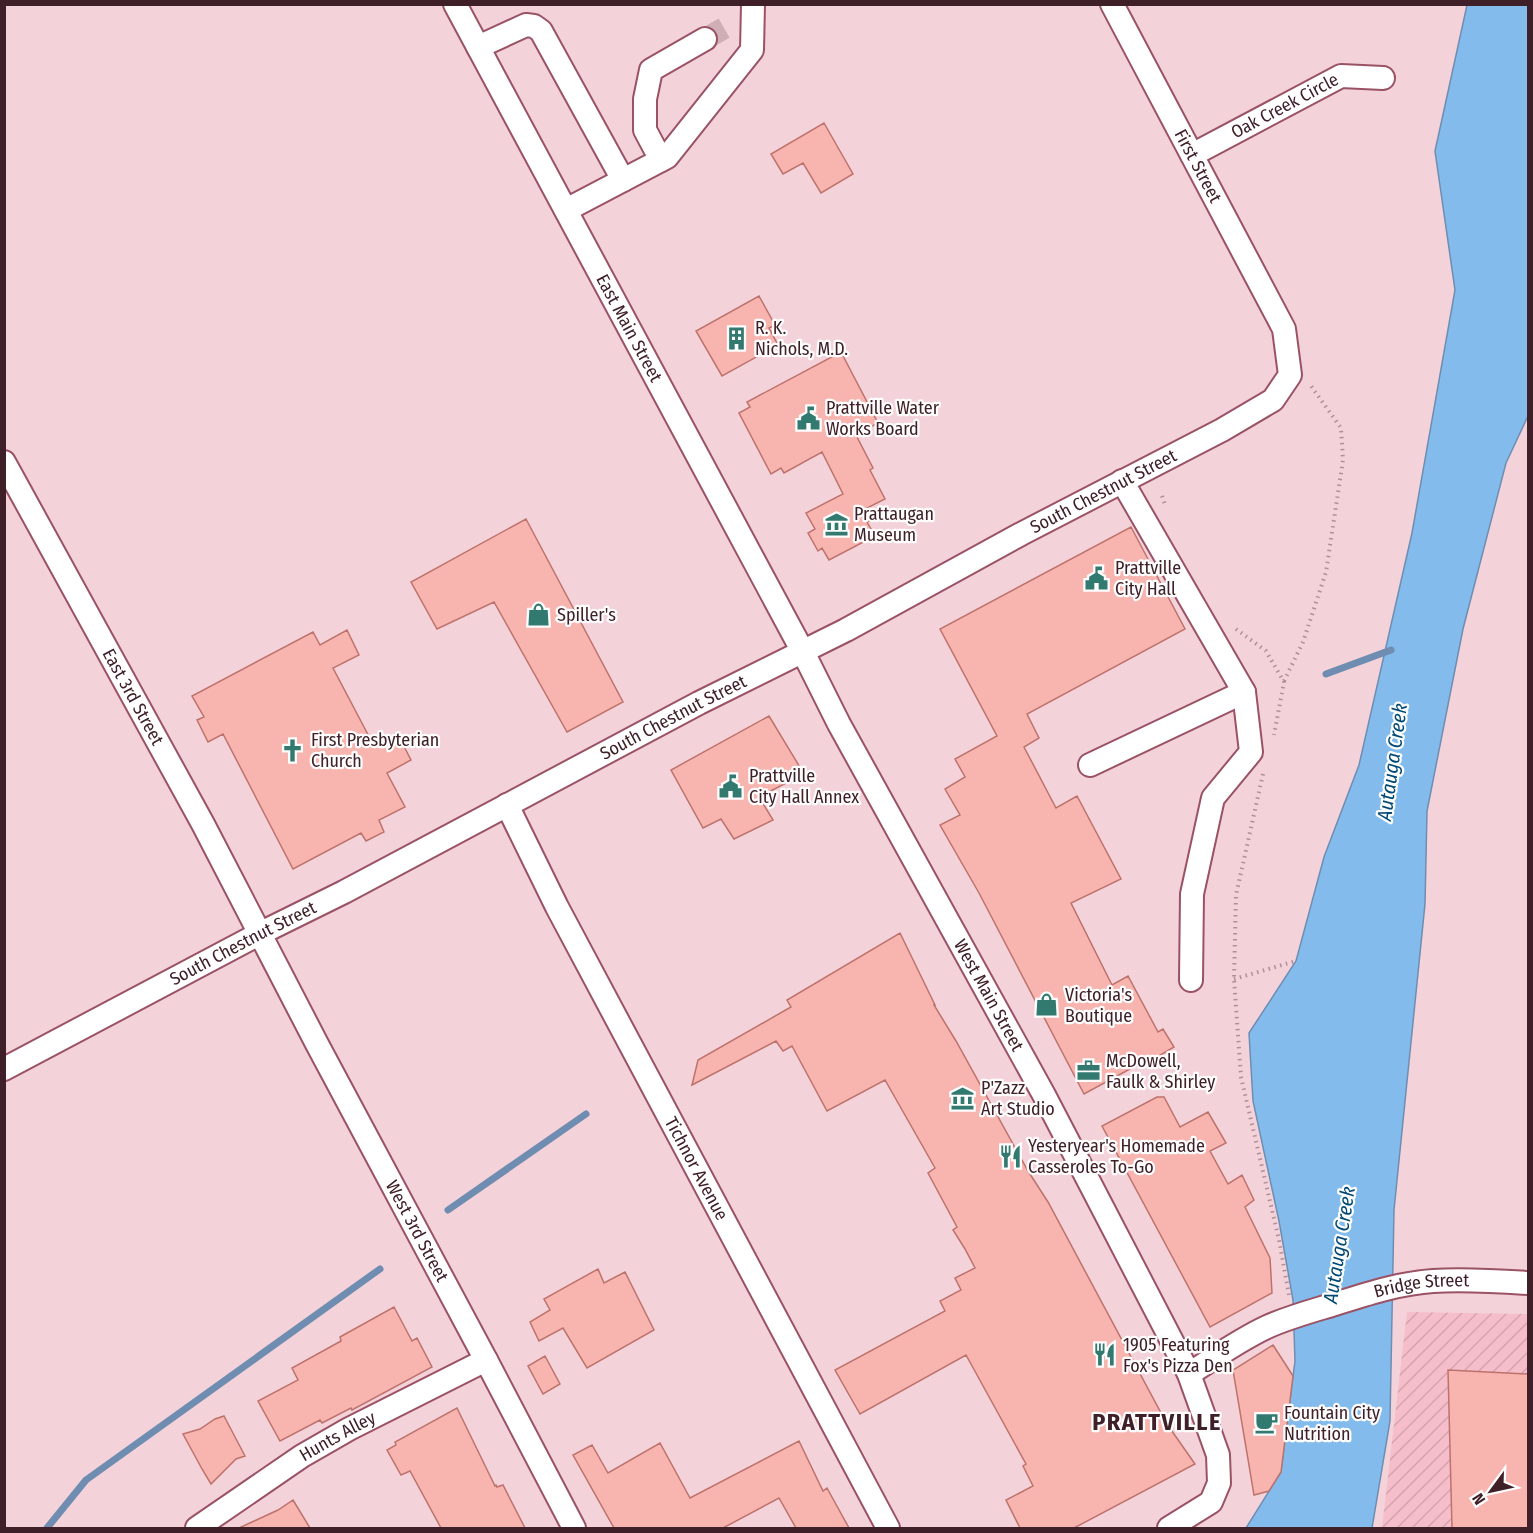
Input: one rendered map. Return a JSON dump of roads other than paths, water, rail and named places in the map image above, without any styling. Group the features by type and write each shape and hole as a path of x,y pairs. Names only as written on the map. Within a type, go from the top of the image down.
{"street":[{"name":"East Main Street","path":"455,4 803,652"},
{"name":"First Street","path":"1112,4 1284,329"},
{"path":"733,23 753,8"},
{"path":"566,210 667,157 752,50 753,8"},
{"path":"478,47 526,25 534,26 541,31 623,180"},
{"path":"661,160 645,130 645,99 651,70 705,39"},
{"name":"Oak Creek Circle","path":"1192,155 1341,76 1383,78"},
{"name":"South Chestnut Street","path":"4,1069 261,933 344,892 699,703 803,652 1222,430 1273,400 1290,375 1284,329"},
{"name":"East 3rd Street","path":"4,462 261,933"},
{"path":"1122,481 1244,692 1251,752 1213,798 1192,894 1191,980"},
{"name":"West Main Street","path":"803,652 839,723 1044,1095 1189,1374 1218,1455 1219,1482 1211,1502 1168,1528"},
{"path":"1090,765 1244,692"},
{"name":"Tichnor Avenue","path":"507,805 557,907 888,1528"},
{"name":"West 3rd Street","path":"261,933 317,1044 574,1528"},
{"name":"Bridge Street","path":"1189,1374 1265,1328 1291,1306 1432,1281 1489,1280 1528,1283"},
{"name":"Hunts Alley","path":"197,1528 302,1456 349,1429 486,1360"}],"water":[{"name":"Autauga Creek","path":"1467,5 1528,5 1528,416 1506,463 1463,629 1427,811 1425,904 1394,1210 1390,1421 1372,1528 1246,1528 1281,1472 1295,1361 1293,1300 1279,1221 1253,1101 1249,1033 1296,961 1324,857 1359,765 1412,533 1455,290 1435,151"}],"waterway":[{"path":"1326,674 1391,650"},
{"path":"448,1210 586,1114"},
{"path":"47,1528 86,1480 380,1269"}],"tunnel":[{"path":"705,39 733,23"}],"place":[{"name":"R. K. Nichols, M.D.","path":"737,338"},
{"name":"Prattville Water Works Board","path":"808,418"},
{"name":"Prattaugan Museum","path":"836,524"},
{"name":"Prattville City Hall","path":"1097,578"},
{"name":"Spiller's","path":"539,615"},
{"name":"First Presbyterian Church","path":"293,750"},
{"name":"Prattville City Hall Annex","path":"731,786"},
{"name":"Victoria's Boutique","path":"1047,1005"},
{"name":"McDowell, Faulk & Shirley","path":"1088,1071"},
{"name":"P'Zazz Art Studio","path":"963,1098"},
{"name":"Yesteryear's Homemade Casseroles To-Go","path":"1010,1156"},
{"name":"1905 Featuring Fox's Pizza Den","path":"1105,1355"},
{"name":"Fountain City Nutrition","path":"1266,1423"}],"district":[{"name":"PRATTVILLE","path":"1157,1422"}]}
